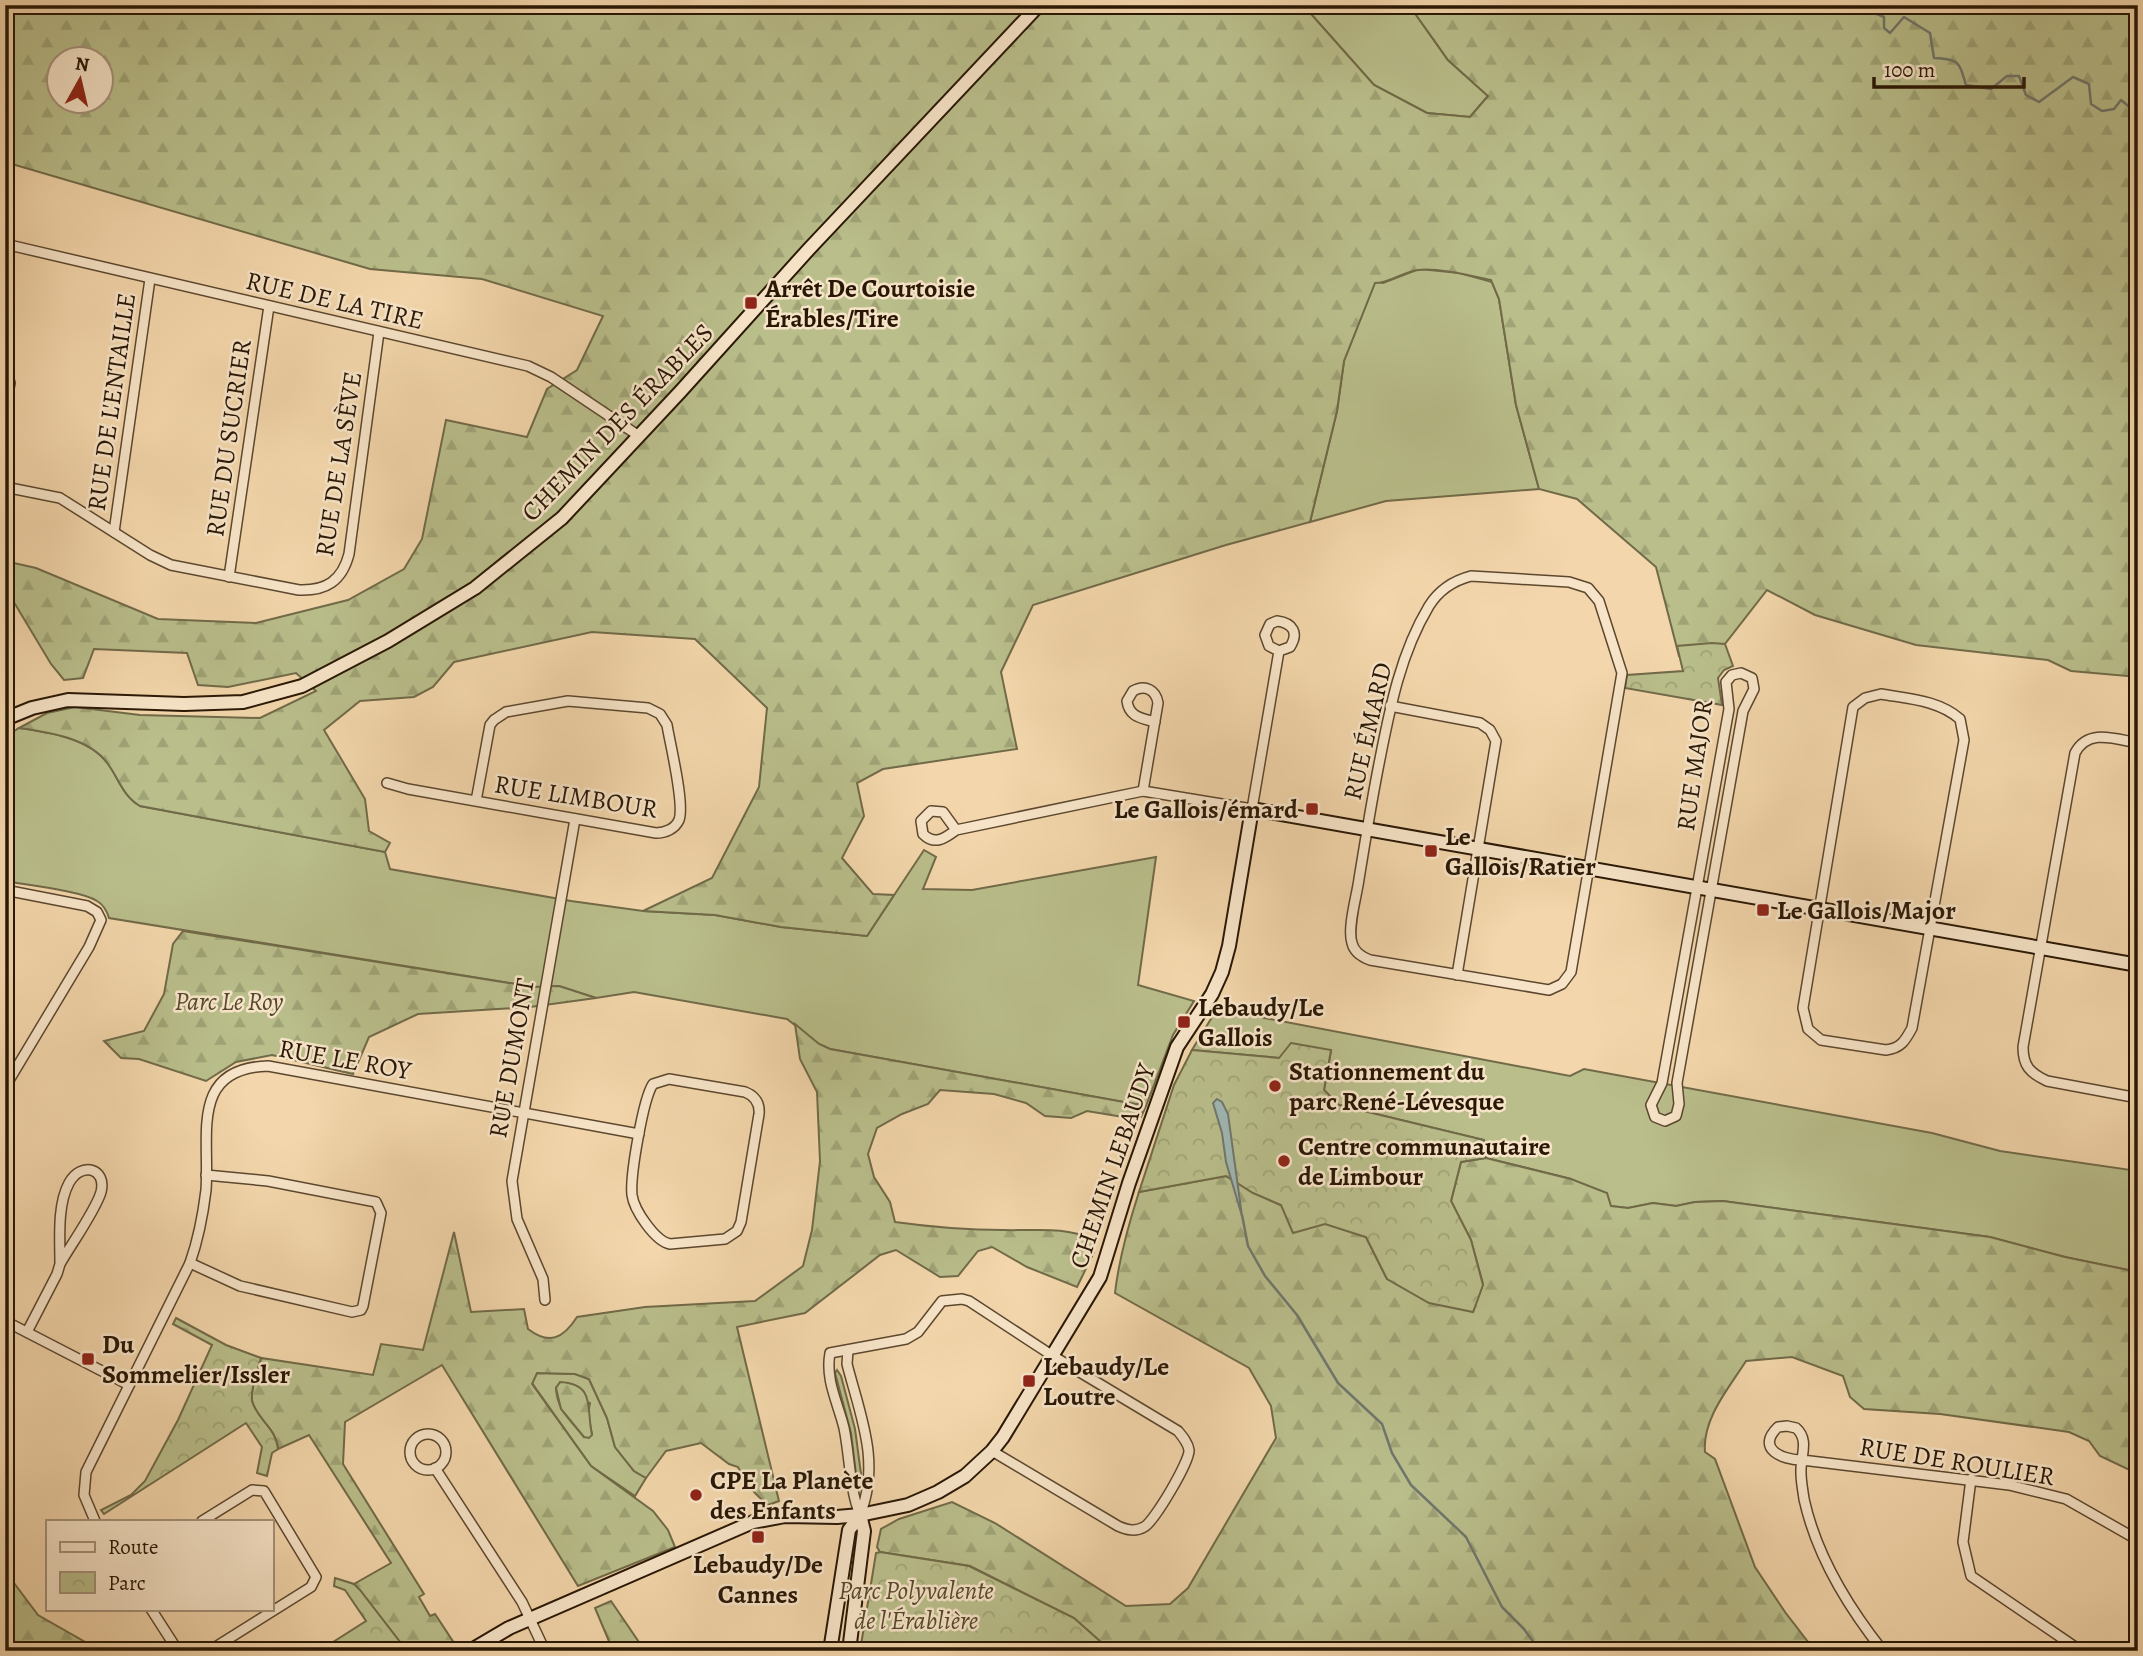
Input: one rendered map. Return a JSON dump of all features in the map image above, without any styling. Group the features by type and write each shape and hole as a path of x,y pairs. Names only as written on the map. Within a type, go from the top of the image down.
{"street":[{"name":"CHEMIN DES ÉRABLES","path":"5,719 32,708 68,700 184,704 243,702 302,686 388,641 475,587 562,518 827,229 1040,5"},
{"name":"RUE DE LA TIRE","path":"5,244 506,360 539,370 639,436"},
{"name":"RUE DE L'ENTAILLE","path":"114,532 150,279"},
{"name":"RUE DU SUCRIER","path":"229,577 268,306"},
{"name":"RUE DE LA SÈVE","path":"5,487 60,498 150,555 171,565 310,591 330,586 341,573 349,554 379,332"},
{"path":"5,367 10,383 5,408"},
{"name":"RUE ÉMARD","path":"1471,576 1484,576 1570,582 1583,585 1595,593 1600,601 1622,673 1571,972 1562,984 1549,990 1540,990 1370,960 1356,951 1351,936 1367,830 1399,672 1429,606 1450,583 1471,576"},
{"name":"CHEMIN LEBAUDY","path":"470,1651 497,1634 530,1619 763,1519 860,1515 908,1505 965,1476 992,1451 1100,1277 1177,1047 1212,994 1222,972 1229,946 1279,651"},
{"name":"RUE MAJOR","path":"1741,673 1749,675 1754,688 1743,711 1710,891 1677,1083 1679,1110 1676,1116 1665,1121 1655,1117 1651,1105 1662,1083 1729,709 1726,682 1732,675 1741,673"},
{"path":"1873,695 1941,705 1960,719 1964,740 1912,1028 1903,1044 1896,1049 1886,1050 1821,1040 1808,1029 1803,1008 1818,909 1853,707 1873,695"},
{"name":"RUE LIMBOUR","path":"387,783 408,789 656,833 663,833 679,819 680,803 667,725 660,714 648,708 568,701 500,715 488,732 476,801"},
{"path":"1390,706 1472,720 1486,725 1493,734 1496,748 1457,975"},
{"path":"1143,791 1155,722"},
{"path":"2138,743 2103,737 2090,738 2080,744 2075,753 2022,1047 2025,1066 2047,1081 2138,1098"},
{"path":"956,830 1143,791 2138,965"},
{"name":"RUE DUMONT","path":"545,1300 543,1279 522,1233 514,1207 512,1181 575,819"},
{"path":"5,890 87,906 97,912 101,920 93,940 5,1087"},
{"name":"RUE LE ROY","path":"94,1520 86,1504 84,1480 190,1263 202,1212 206,1175 206,1122 211,1097 232,1074 250,1067 279,1067 639,1134"},
{"path":"669,1079 745,1093 755,1098 760,1108 755,1141 741,1222 732,1236 670,1244 654,1235 632,1198 639,1134 650,1088 658,1081 669,1079"},
{"path":"27,1332 58,1274 65,1193 76,1173 83,1169 90,1170 100,1177 100,1196 60,1264"},
{"path":"190,1263 240,1286 352,1312 361,1310 363,1306 373,1259 381,1213 376,1202 268,1181 206,1175"},
{"path":"849,1651 864,1531 853,1499 844,1427 828,1367 830,1353 912,1336 942,1301 955,1298 969,1301 1178,1432 1189,1449 1186,1461 1153,1519 1144,1528 1131,1531 992,1451"},
{"path":"5,1321 129,1385"},
{"path":"830,1651 849,1530 860,1515 867,1496 869,1448 848,1364 848,1350"},
{"path":"1802,1460 1784,1459 1773,1452 1770,1445 1773,1431 1782,1426 1800,1431 1805,1444 1801,1472 1804,1497 1822,1552 1848,1602 1883,1651"},
{"path":"431,1434 444,1444 443,1462 435,1468 419,1468 411,1460 411,1446 418,1437 431,1434"},
{"name":"RUE DE ROULIER","path":"1802,1460 2009,1485 2066,1499 2138,1539"},
{"path":"435,1468 522,1602 545,1651"},
{"path":"1971,1479 1963,1542 1971,1576 2081,1651"},
{"path":"204,1520 252,1490 264,1491 316,1577 311,1587 209,1651"},
{"path":"152,1610 177,1651"}],"green space":[{"path":"5,5 1303,5 1374,85 1427,113 1470,117 1488,96 1448,60 1409,5 2138,5 2138,677 2071,671 2048,660 1916,645 1815,615 1767,590 1725,644 1723,658 1679,656 1656,567 1577,499 1539,489 1516,405 1499,299 1491,280 1426,269 1375,283 1344,361 1337,411 1310,522 1033,605 1001,672 1017,749 883,769 857,783 864,816 842,858 873,894 894,895 867,936 781,927 715,915 643,911 712,878 759,787 767,708 695,639 592,632 454,662 433,687 414,697 360,701 324,730 365,799 369,831 390,843 385,852 140,806 125,792 108,764 91,748 68,738 19,728 47,713 75,707 140,715 260,718 316,691 296,673 228,687 198,685 187,653 94,649 83,678 64,680 51,664 12,599 5,599 5,561 36,568 158,619 256,623 348,600 404,569 422,539 446,420 527,437 547,389 577,370 603,316 482,279 370,269 5,162"},
{"path":"1303,5 1409,5 1448,60 1488,96 1470,117 1427,113 1374,85"},
{"path":"1419,269 1460,273 1492,282 1499,299 1516,405 1539,489 1386,501 1310,522 1337,411 1344,361 1375,282 1383,283"},
{"path":"1725,644 1733,666 1724,670 1718,678 1722,705 1625,688 1627,675 1683,671 1677,646"},
{"path":"19,728 68,738 91,748 108,764 125,792 140,806 385,852 390,869 571,901 643,911 715,915 781,927 867,936 924,850 936,857 923,889 972,890 1156,857 1138,985 1194,1001 1173,1035 1146,1106 830,1049 819,1044 787,1019 634,992 596,998 559,986 534,987 109,918 102,904 90,897 5,881 5,737"},
{"name":"Parc Le Roy","path":"183,931 534,987 559,986 596,998 530,1007 418,1014 369,1037 353,1074 272,1055 236,1062 206,1081 139,1059 121,1058 104,1041 144,1031 164,994 173,944"},
{"path":"1217,1009 1570,1076 1584,1069 1932,1133 2000,1151 2138,1171 2138,1272 2065,1257 1990,1237 1723,1201 1676,1206 1653,1203 1628,1208 1610,1206 1571,1179 1486,1158 1484,1140 1339,1105 1324,1090 1331,1051 1280,1058 1192,1050"},
{"path":"795,1024 819,1044 830,1049 1146,1106 1141,1117 1087,1111 1071,1118 1045,1116 1026,1103 994,1094 940,1090 928,1104 877,1128 868,1154 874,1177 890,1202 895,1222 962,1229 1060,1231 1094,1239 1094,1252 1077,1287 1027,1267 992,1247 978,1251 958,1276 940,1277 896,1250 880,1255 805,1313 737,1327 779,1501 768,1505 750,1488 738,1467 729,1464 701,1443 666,1451 646,1478 634,1471 615,1447 607,1418 589,1379 575,1374 537,1373 532,1384 591,1466 653,1511 668,1530 675,1547 578,1586 442,1365 345,1422 343,1464 424,1594 419,1597 430,1616 435,1614 456,1646 447,1651 407,1651 354,1584 391,1563 309,1435 278,1449 274,1435 254,1408 252,1391 261,1358 373,1375 381,1344 423,1350 454,1232 471,1312 524,1309 528,1329 543,1337 561,1335 577,1317 645,1307 755,1301 803,1266 812,1230 820,1161 817,1092 800,1059"},
{"path":"1291,1043 1331,1050 1324,1090 1339,1105 1484,1140 1486,1158 1461,1162 1451,1201 1471,1240 1483,1285 1473,1312 1429,1303 1387,1279 1366,1237 1325,1224 1293,1233 1281,1205 1253,1193 1226,1176 1139,1192 1174,1085 1192,1050 1279,1058"},
{"path":"1486,1158 1571,1179 1607,1193 1611,1206 1628,1208 1653,1203 1676,1206 1723,1201 1990,1237 2065,1257 2138,1272 2138,1474 2100,1456 2089,1441 2069,1432 1940,1414 1864,1409 1850,1397 1843,1376 1792,1357 1746,1361 1712,1416 1705,1440 1705,1452 1715,1459 1755,1567 1815,1651 1556,1651 1543,1646 1537,1651 1111,1651 1074,1618 970,1566 880,1552 877,1547 881,1529 899,1519 952,1502 995,1523 1126,1606 1170,1604 1188,1588 1276,1438 1271,1406 1249,1368 1115,1293 1124,1242 1139,1192 1226,1176 1294,1211 1366,1237 1387,1279 1473,1312 1483,1284 1471,1240 1451,1201 1461,1162"},
{"path":"176,1318 226,1345 261,1358 253,1385 252,1401 254,1408 274,1435 278,1449 272,1453 267,1476 257,1473 262,1447 246,1423 104,1514 101,1510 131,1495 145,1481 178,1420 212,1345 173,1324"},
{"path":"837,1370 855,1429 862,1481 860,1484 857,1482 851,1433 835,1373"},
{"path":"537,1373 575,1374 589,1379 607,1418 615,1447 634,1471 646,1478 635,1496 591,1466 532,1383","holes":["556,1388 590,1403 588,1414 592,1434 584,1437 562,1409"]},
{"path":"560,1382 579,1387 584,1393 589,1407 592,1435 589,1438 584,1437 561,1409 556,1388"},
{"name":"Parc Polyvalente de l'Érablière","path":"876,1553 969,1566 1074,1618 1111,1651 860,1651"},
{"path":"5,1571 38,1615 101,1651 5,1651"},
{"path":"335,1578 354,1584 360,1590 407,1651 319,1651 366,1621 345,1590 334,1586"},
{"path":"611,1601 645,1651 614,1651 595,1608"}],"water":[{"path":"1217,1099 1222,1102 1228,1114 1242,1216 1213,1103"}],"waterway":[{"path":"1865,5 1865,9 1884,17 1884,28 1890,33 1904,17 1930,33 1934,58 1949,59 1957,63 1966,85 1991,89 2007,76 2019,76 2026,95 2039,102 2073,77 2089,84 2091,104 2102,111 2114,109 2121,100 2132,109 2138,108"},
{"path":"1242,1215 1248,1246 1265,1276 1297,1315 1338,1383 1382,1424 1392,1453 1411,1485 1466,1537 1502,1607 1524,1629 1540,1651"}],"place":[{"name":"Arrêt De Courtoisie Érables/Tire","path":"751,303"},
{"name":"Le Gallois/émard","path":"1312,809"},
{"name":"Le Gallois/Ratier","path":"1431,851"},
{"name":"Le Gallois/Major","path":"1763,910"},
{"name":"Lebaudy/Le Gallois","path":"1184,1022"},
{"name":"Stationnement du parc René-Lévesque","path":"1275,1086"},
{"name":"Centre communautaire de Limbour","path":"1284,1161"},
{"name":"Du Sommelier/Issler","path":"88,1359"},
{"name":"Lebaudy/Le Loutre","path":"1029,1381"},
{"name":"CPE La Planète des Enfants","path":"696,1495"},
{"name":"Lebaudy/De Cannes","path":"758,1537"}]}
